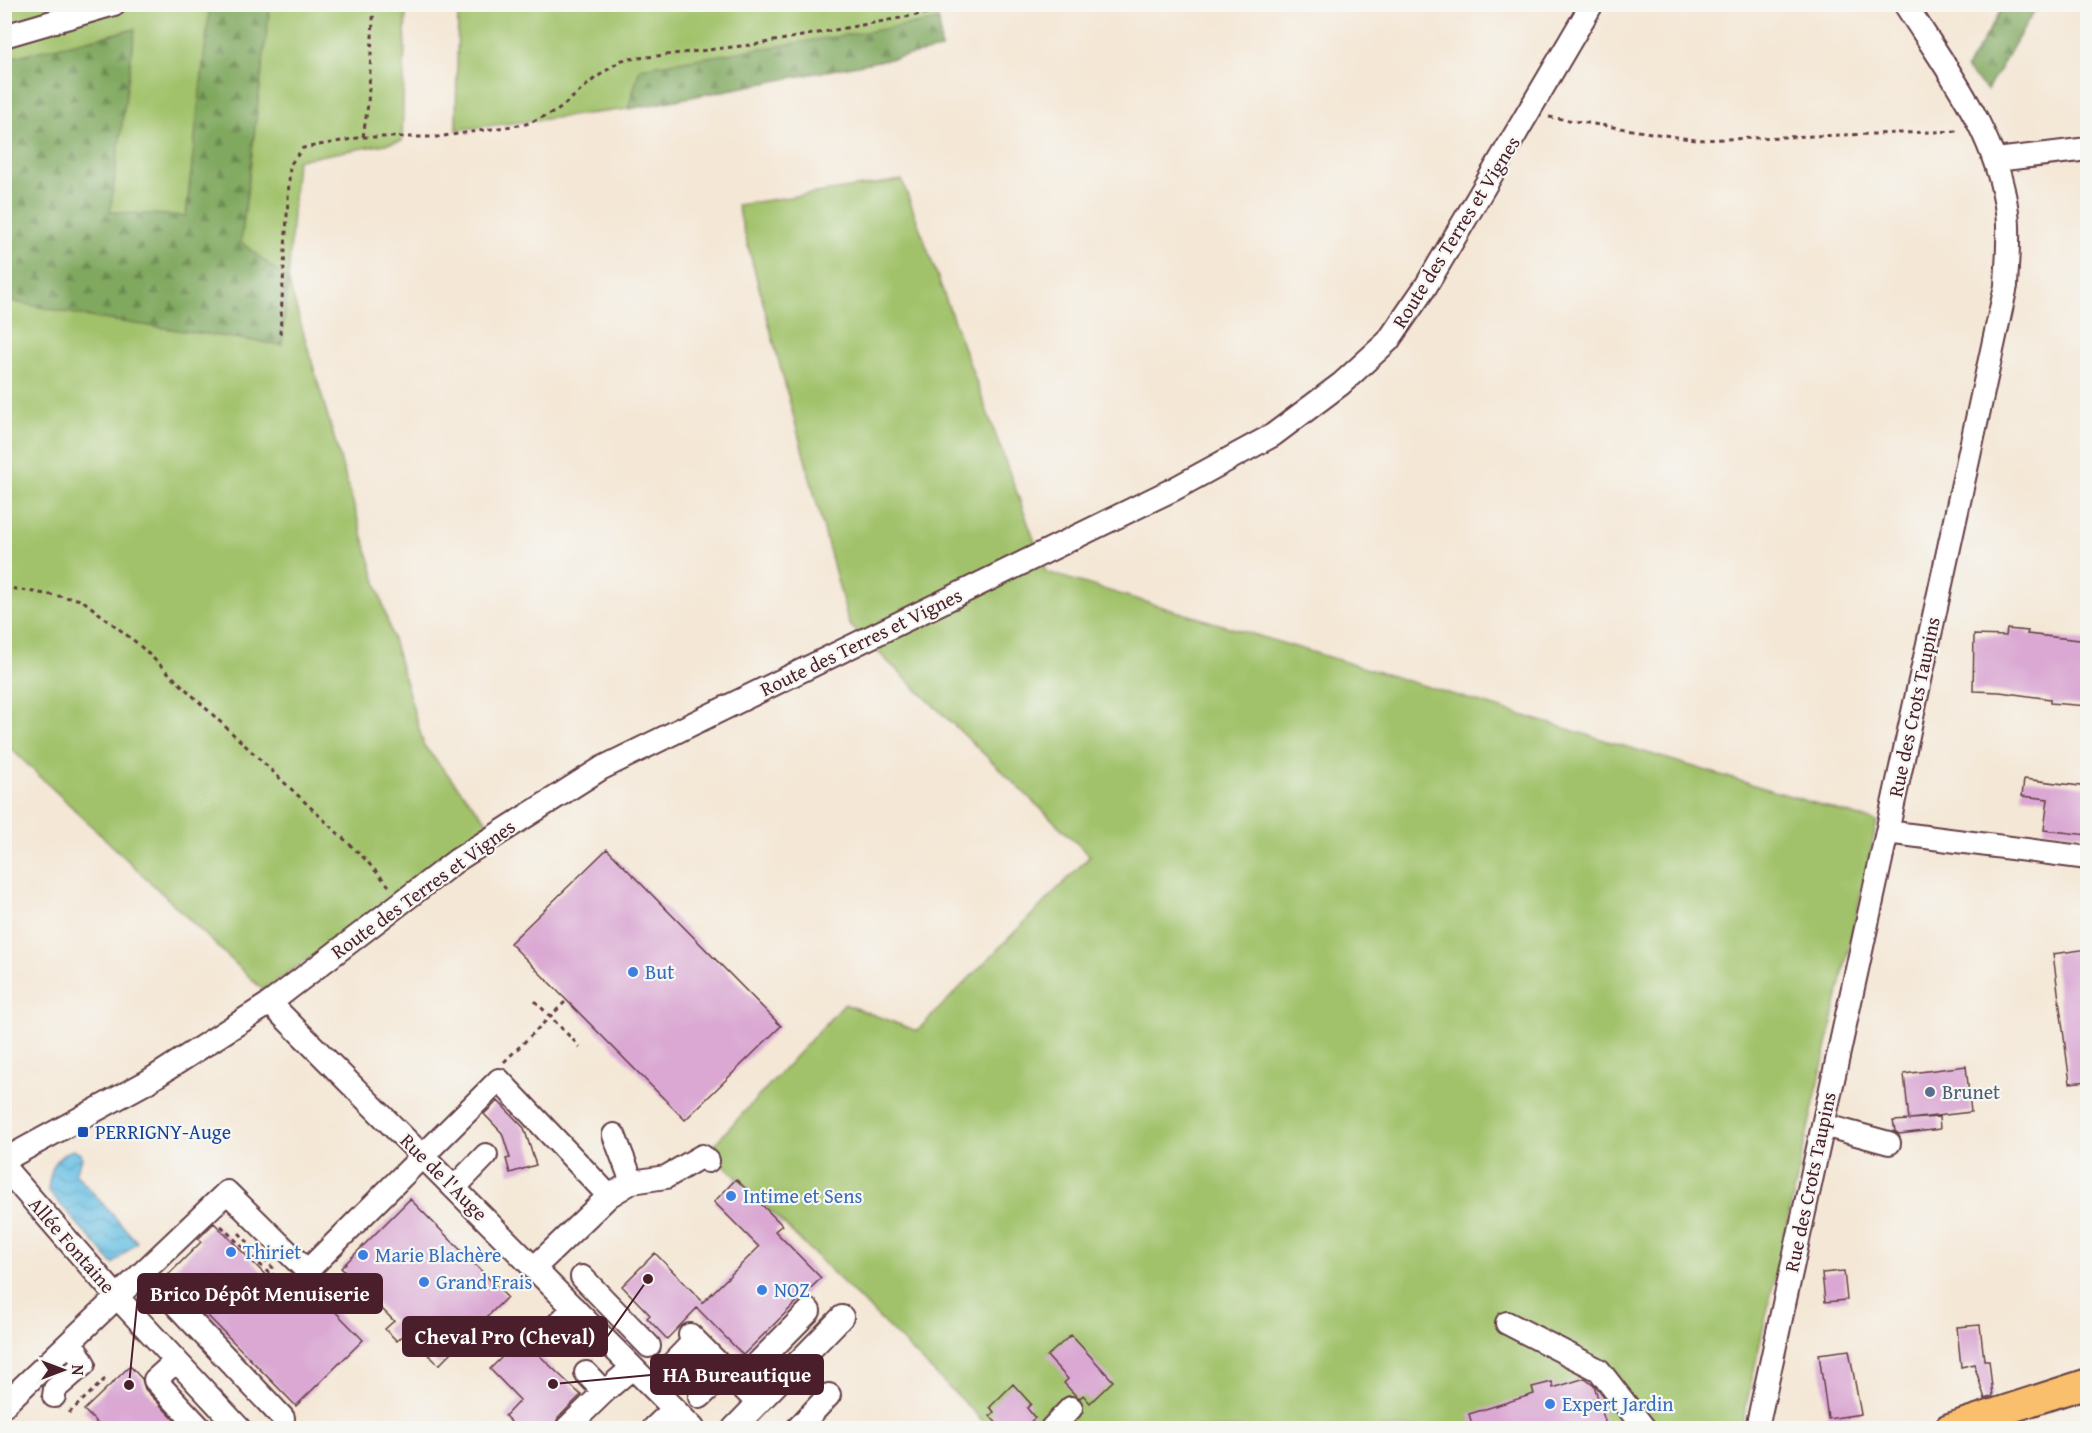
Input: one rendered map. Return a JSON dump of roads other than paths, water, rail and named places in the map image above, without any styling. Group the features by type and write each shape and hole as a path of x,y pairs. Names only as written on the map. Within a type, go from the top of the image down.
{"main road":[{"path":"1949,1428 2088,1383"}],"street":[{"path":"4,36 114,4"},
{"name":"Route des Terres et Vignes","path":"4,1160 147,1082 270,1003 483,841 602,768 1174,489 1273,435 1341,384 1388,341 1426,286 1592,4"},
{"name":"Rue des Crots Taupins","path":"1756,1428 2007,286 2007,213 1996,160 1975,112 1905,4"},
{"path":"1996,160 2088,149"},
{"path":"1887,832 2088,858"},
{"name":"Rue de l'Auge","path":"270,1003 693,1428"},
{"path":"4,1405 226,1192 307,1272 499,1080 609,1196"},
{"path":"1823,1125 1888,1143"},
{"path":"614,1135 632,1182"},
{"path":"454,1188 486,1155"},
{"path":"534,1268 609,1196 632,1182 666,1177 702,1156 708,1161"},
{"name":"Allée Fontaine","path":"4,1167 117,1297 239,1428"},
{"path":"582,1278 649,1346"},
{"path":"549,1333 605,1301"},
{"path":"176,1305 283,1418"},
{"path":"700,1397 733,1378 809,1311"},
{"path":"734,1428 843,1317"},
{"path":"1507,1323 1599,1370 1644,1428"},
{"path":"669,1367 693,1338 758,1404"},
{"path":"54,1396 55,1389 84,1364 71,1341"},
{"path":"176,1361 155,1380 200,1428"},
{"path":"567,1428 632,1368"},
{"path":"209,1396 237,1371"},
{"path":"586,1373 604,1392"},
{"path":"798,1428 829,1395"},
{"path":"1052,1428 1071,1408"},
{"path":"655,1428 674,1409"}],"water":[{"path":"73,1150 81,1153 82,1159 75,1173 137,1242 113,1264 48,1190 50,1177 57,1160"}],"place":[{"name":"But","path":"633,972"},
{"name":"Brunet","path":"1930,1092"},
{"name":"PERRIGNY-Auge","path":"83,1132"},
{"name":"Intime et Sens","path":"731,1196"},
{"name":"Thiriet","path":"231,1252"},
{"name":"Marie Blachère","path":"363,1255"},
{"name":"Cheval Pro (Cheval)","path":"648,1279"},
{"name":"Grand Frais","path":"424,1282"},
{"name":"NOZ","path":"762,1290"},
{"name":"HA Bureautique","path":"553,1384"},
{"name":"Brico Dépôt Menuiserie","path":"129,1385"},
{"name":"Expert Jardin","path":"1550,1404"}]}
